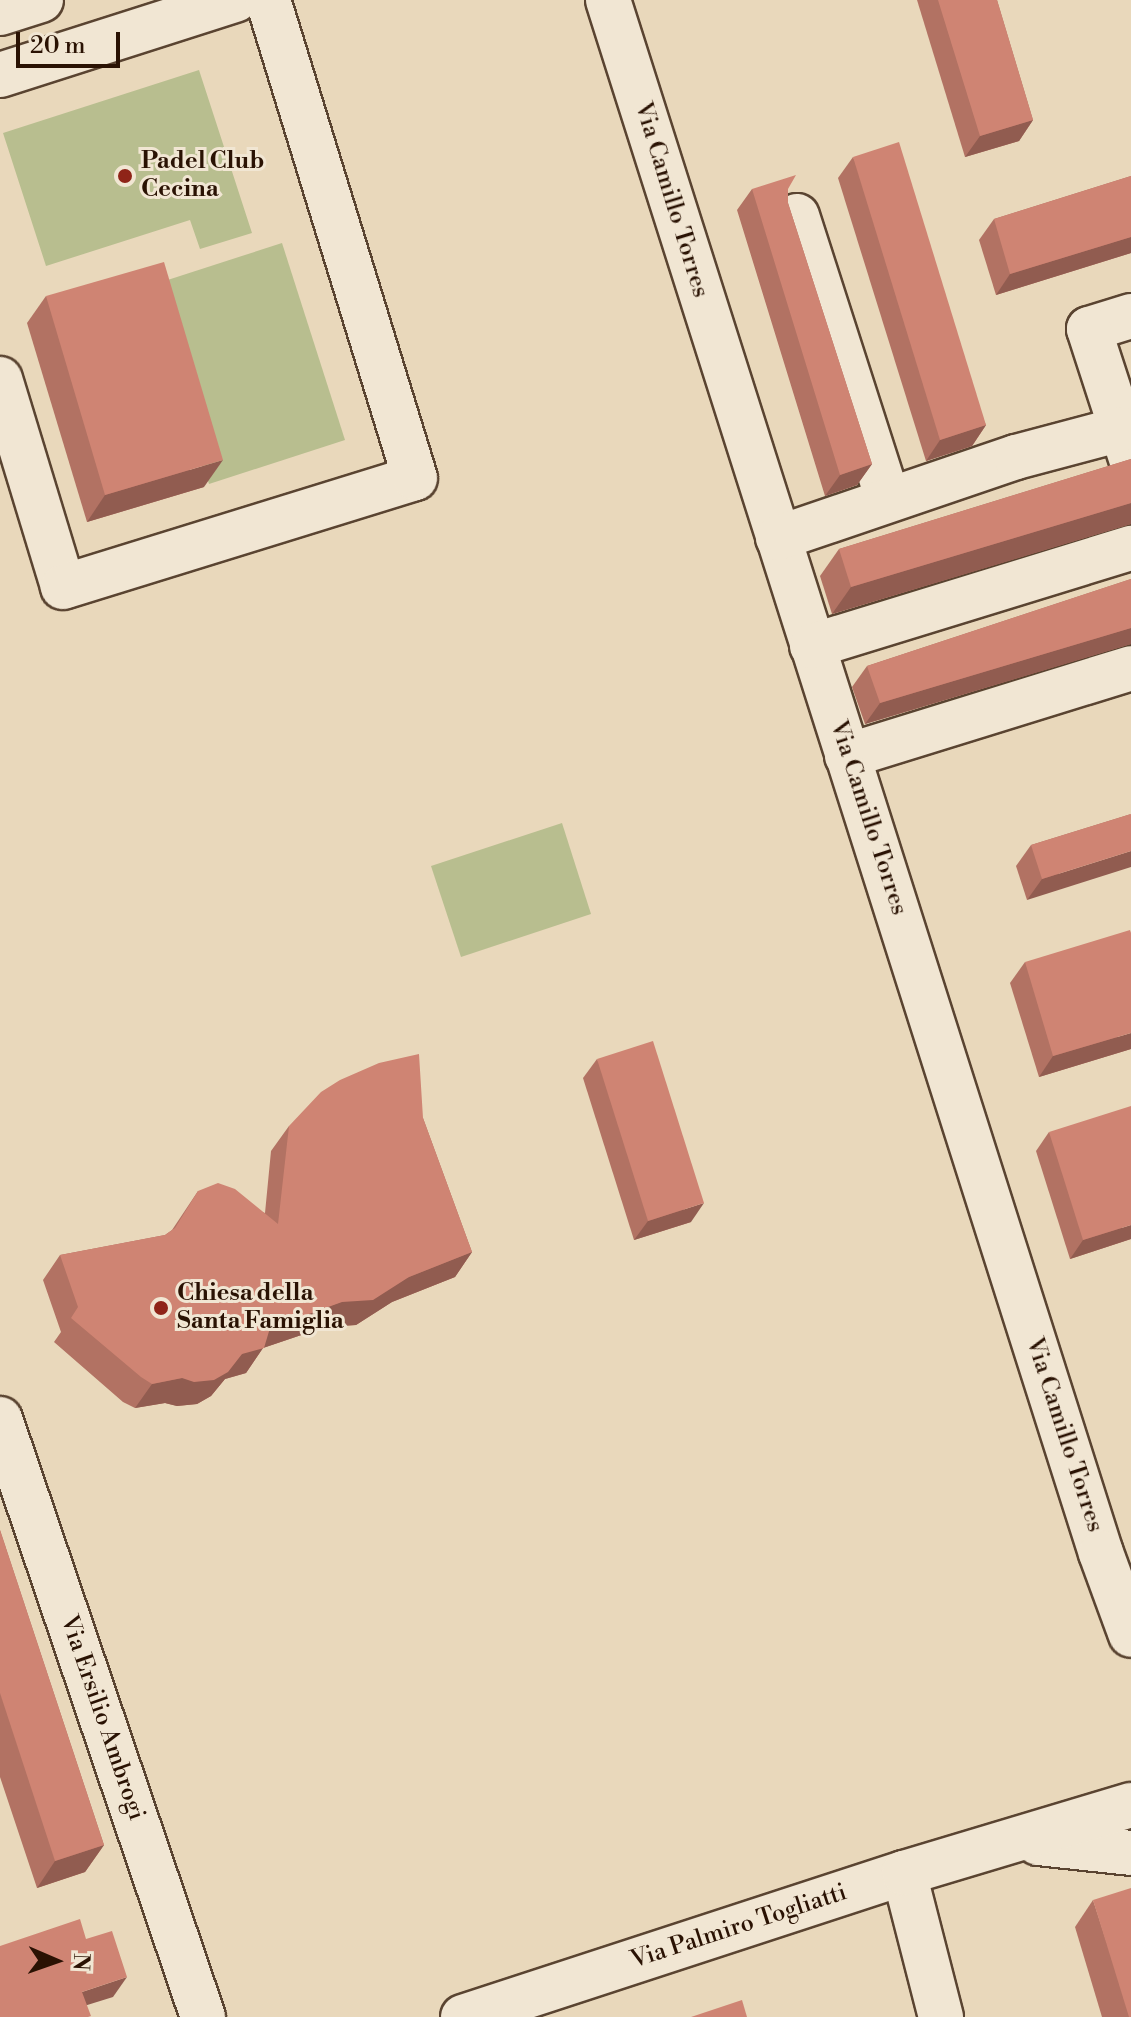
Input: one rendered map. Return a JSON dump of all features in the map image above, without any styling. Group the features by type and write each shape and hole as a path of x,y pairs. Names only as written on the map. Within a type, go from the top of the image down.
{"street":[{"path":"0,13 41,0"},
{"path":"0,75 235,0"},
{"path":"1,383 63,587 415,478 268,0"},
{"name":"Via Camillo Torres","path":"608,0 1096,1538 1131,1635"},
{"path":"797,216 888,500"},
{"path":"778,538 1016,457 1126,444 1089,329 1131,316"},
{"path":"812,646 1131,548"},
{"path":"847,756 1131,668"},
{"name":"Via Ersilio Ambrogi","path":"0,1422 203,2017"},
{"name":"Via Palmiro Togliatti","path":"482,2014 904,1873 1131,1805"},
{"name":"Via Palmiro Togliatti","path":"1016,1841 1131,1853"},
{"path":"904,1873 941,2017"}],"green space":[{"name":"Padel Club Cecina","path":"199,70 252,233 200,249 190,220 46,266 3,133"},
{"path":"282,243 345,440 209,484 146,287"},
{"path":"562,823 591,914 461,957 431,866"}],"building":[{"path":"938,0 997,0 1033,120 980,136"},
{"path":"899,142 986,425 940,440 853,157"},
{"path":"796,175 788,189 788,203 872,464 840,475 752,189"},
{"path":"1131,176 1131,237 1010,274 994,219"},
{"path":"164,262 223,460 105,495 46,296"},
{"path":"1131,459 1131,503 851,587 839,549"},
{"path":"1131,579 1131,628 880,703 867,666"},
{"path":"1131,814 1131,851 1042,879 1031,845"},
{"path":"1130,930 1131,1033 1053,1056 1025,962"},
{"path":"653,1041 704,1203 648,1221 597,1059"},
{"path":"419,1054 423,1118 472,1252 409,1277 373,1300 342,1302 270,1328 264,1348 242,1354 228,1372 214,1380 194,1382 182,1378 152,1384 71,1318 78,1307 60,1255 165,1235 175,1228 198,1191 218,1183 235,1189 278,1224 289,1126 321,1092 340,1080 379,1063"},
{"path":"1131,1106 1131,1225 1083,1240 1049,1132"},
{"path":"0,1530 104,1845 55,1861 0,1693"},
{"path":"1131,1888 1131,2017 1129,2017 1093,1900"},
{"path":"80,1919 86,1939 112,1931 127,1977 82,1992 91,2016 88,2017 0,2017 0,1946"},
{"path":"742,2000 747,2017 691,2017"}],"place":[{"name":"Padel Club Cecina","path":"125,176"},
{"name":"Chiesa della Santa Famiglia","path":"161,1308"}]}
